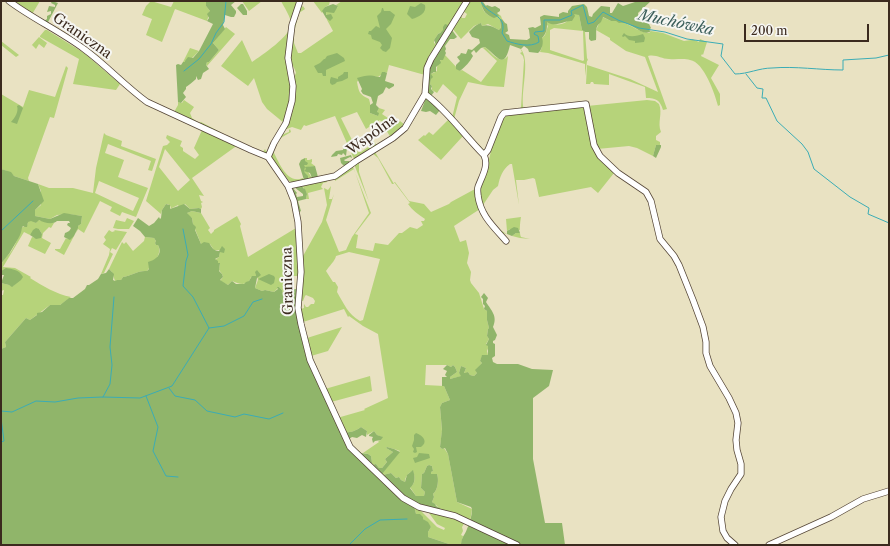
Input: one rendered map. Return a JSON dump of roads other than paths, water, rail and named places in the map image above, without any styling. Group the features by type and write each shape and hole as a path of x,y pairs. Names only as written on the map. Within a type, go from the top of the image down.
{"street":[{"name":"Graniczna","path":"9,1 83,48 147,102 268,157 288,186 294,201 298,222 301,272 298,308 300,324 310,360 350,447 403,498 419,507 454,516 517,545"},
{"path":"268,157 274,143 286,123 292,101 293,86 288,58 292,25 300,1"},
{"name":"Wspólna","path":"288,186 335,176 393,138 405,128 425,94 427,68 431,59 467,1"},
{"path":"425,94 436,102 484,154 486,159 485,169 478,189 480,205 484,216 506,241"},
{"path":"484,154 488,150 504,113 586,104 594,145 600,156 618,173 646,192 651,201 660,239 674,256 679,265 703,327 706,342 706,353 710,366 736,413 738,423 736,440 741,464 741,474 725,501 721,517 723,531 727,538 735,545"},
{"path":"770,545 831,517 863,499 889,491"}],"waterway":[{"path":"184,71 199,59 211,44 216,33 224,22 226,1"},
{"name":"Muchówka","path":"481,1 484,6 502,22 502,33 507,41 527,45 535,44 539,42 538,36 534,34 535,32 544,31 544,20 560,20 572,15 571,11 583,5 588,24 594,22 603,12 618,20 639,28 665,32 687,39 723,44 721,56 735,74 767,68 843,70 843,60 876,58 889,55"},
{"path":"746,74 757,88 763,89 762,98 766,98 777,121 802,144 808,152 814,169 850,197 869,208 868,214 889,223"},
{"path":"1,231 33,201"},
{"path":"1,411 12,412 36,401 55,402 78,398 103,397 140,398 172,386 209,328 193,297 183,286 188,255 183,229"},
{"path":"103,397 110,384 112,365 110,347 114,297"},
{"path":"209,328 224,326 244,316 253,302 262,299"},
{"path":"169,388 175,396 195,400 207,411 235,417 244,414 269,419 283,413"},
{"path":"146,396 158,427 153,451 166,476 178,477"},
{"path":"1,418 4,441 1,442"},
{"path":"349,545 365,529 380,520 407,519"}]}
